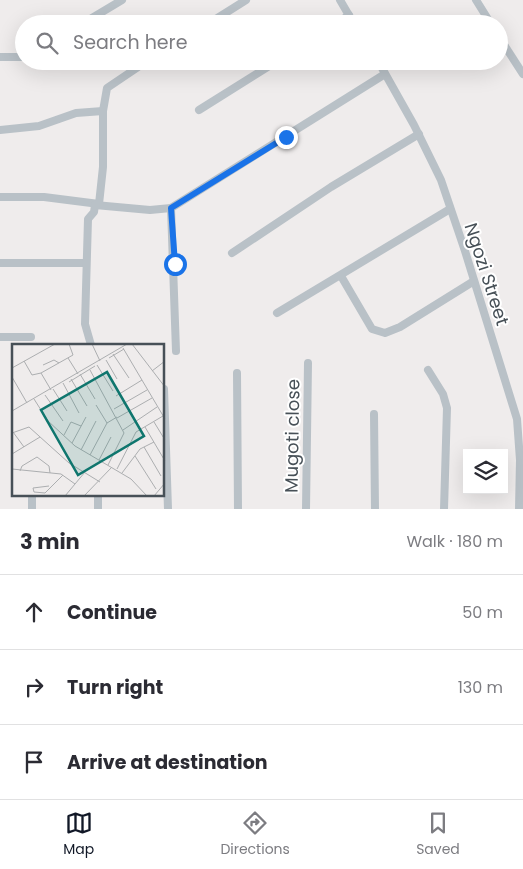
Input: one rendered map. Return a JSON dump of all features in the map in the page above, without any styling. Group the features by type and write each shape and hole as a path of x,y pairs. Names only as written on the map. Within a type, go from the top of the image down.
{"street":[{"path":"97,15 122,0"},
{"path":"222,15 246,0"},
{"path":"340,0 349,15"},
{"path":"476,0 485,15"},
{"path":"508,50 523,74"},
{"path":"0,57 15,57"},
{"path":"91,344 85,324 88,219 97,205 103,168 103,111 107,88 133,70"},
{"path":"199,110 263,70"},
{"name":"Ngozi Street","path":"383,70 419,134 441,180 474,281 517,419 520,460 520,509"},
{"path":"0,197 44,197 150,210 171,208 385,74"},
{"path":"0,130 38,126 76,114 103,111"},
{"path":"232,253 331,187 419,134"},
{"path":"171,208 176,351"},
{"path":"277,313 450,209"},
{"path":"0,263 86,263"},
{"path":"340,276 372,329 386,333 400,327 474,281"},
{"path":"0,337 30,337"},
{"name":"Mugoti close","path":"306,509 308,363"},
{"path":"428,370 443,394 447,408 444,509"},
{"path":"237,373 238,509"},
{"path":"374,414 375,509"},
{"path":"165,419 168,509"}],"route":[{"path":"175,264 171,208 286,137"}]}
